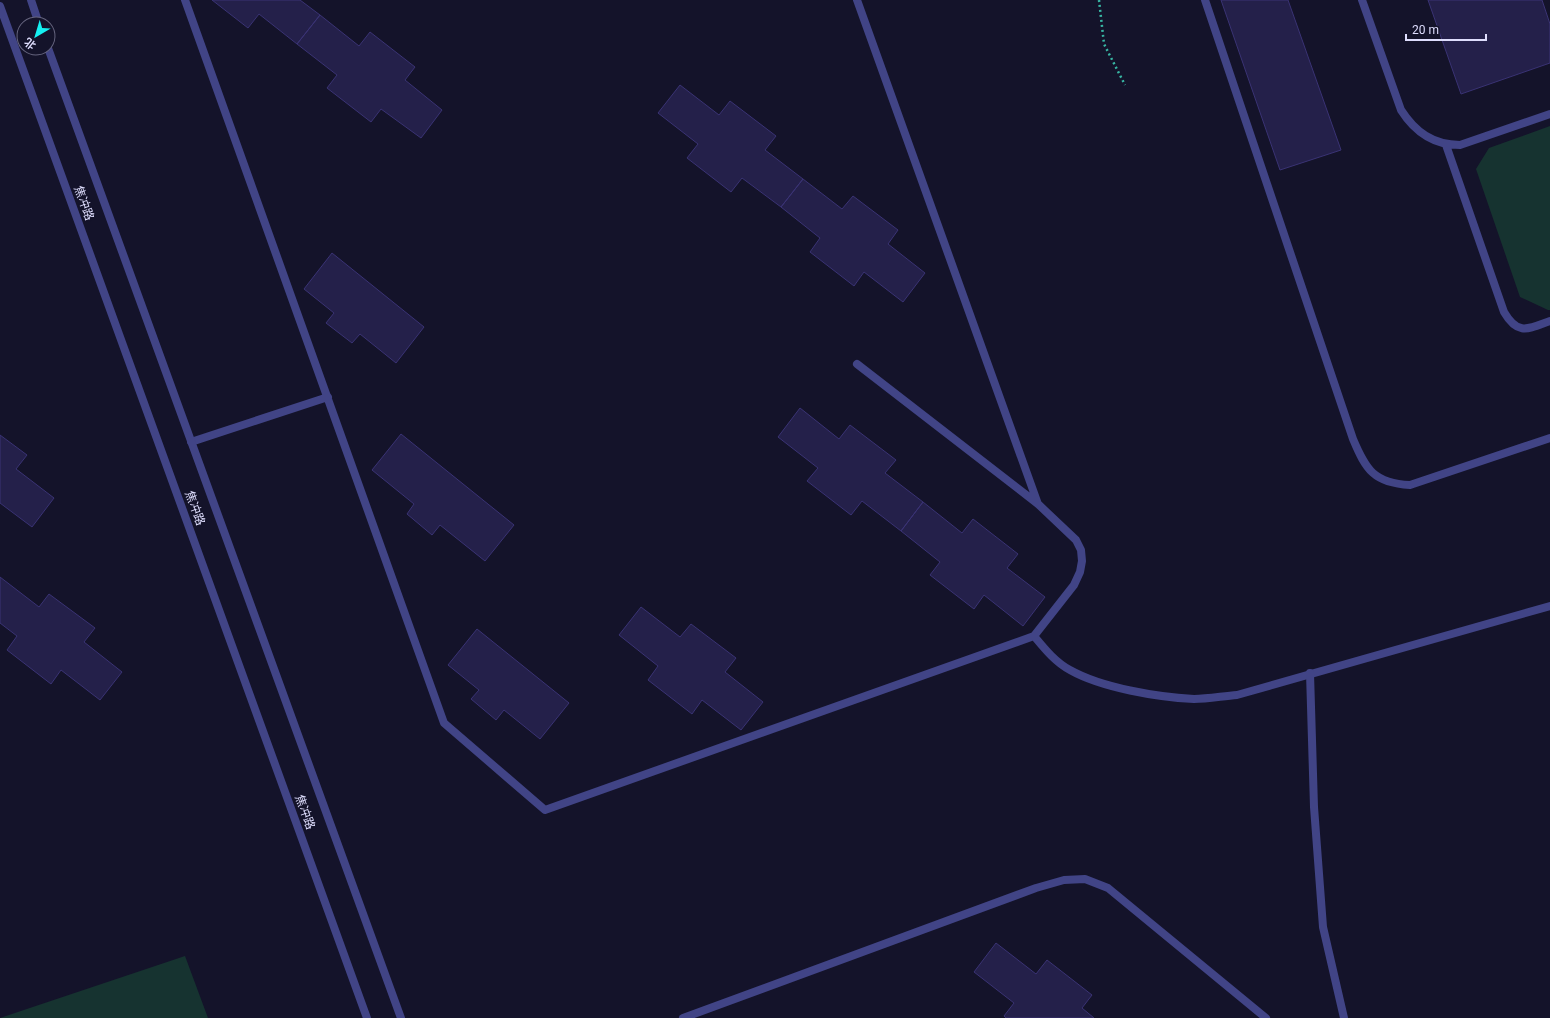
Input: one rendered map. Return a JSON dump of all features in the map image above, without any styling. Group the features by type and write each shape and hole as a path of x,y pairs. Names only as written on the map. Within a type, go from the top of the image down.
{"street":[{"path":"31,0 36,16"},
{"path":"185,0 444,723 545,810 1034,636 1074,585 1080,572 1082,561 1081,550 1076,540 1038,504 857,364"},
{"path":"857,0 1038,504"},
{"path":"1204,0 1353,439 1361,458 1369,470 1379,478 1393,484 1410,485 1550,438"},
{"path":"1362,0 1401,110 1409,122 1422,133 1446,145 1460,146 1550,114"},
{"name":"焦冲路","path":"0,6 367,1018"},
{"name":"焦冲路","path":"51,56 401,1018"},
{"path":"1446,145 1504,312 1510,322 1518,328 1527,329 1550,322"},
{"path":"191,442 328,397"},
{"path":"1034,636 1049,654 1069,670 1103,684 1149,694 1196,699 1237,695 1550,606"},
{"path":"1310,673 1314,807 1323,927 1344,1018"},
{"path":"683,1018 1036,888 1064,880 1085,879 1108,888 1266,1018"}],"path":[{"path":"1098,0 1104,44 1126,85"}],"green space":[{"path":"1550,126 1550,310 1548,310 1520,297 1476,169 1489,148"},
{"path":"185,956 208,1018 0,1018"}],"building":[{"path":"212,0 300,0 320,15 297,44 259,14 248,28"},
{"path":"1221,0 1288,0 1341,150 1280,170"},
{"path":"1428,0 1542,0 1550,24 1550,63 1461,94"},
{"path":"320,15 359,46 370,32 415,67 405,80 442,110 421,138 381,109 371,122 327,88 337,75 297,44"},
{"path":"680,85 719,115 730,101 776,136 765,150 803,179 781,207 742,178 731,192 687,158 698,144 658,113"},
{"path":"803,179 842,209 853,196 898,230 888,244 925,273 903,302 864,272 854,286 810,252 820,238 781,207"},
{"path":"332,253 424,327 396,363 360,334 352,343 326,323 334,313 304,289"},
{"path":"800,408 839,439 850,425 896,460 885,473 923,502 901,531 862,501 851,515 807,481 818,468 778,437"},
{"path":"401,434 514,525 485,561 440,525 432,535 407,514 414,504 372,470"},
{"path":"0,435 27,455 16,469 54,498 32,527 0,503"},
{"path":"923,502 962,533 973,519 1018,554 1007,568 1045,597 1023,626 984,595 974,609 930,575 940,562 901,531"},
{"path":"0,577 39,607 49,594 95,628 84,642 122,672 100,700 61,670 51,684 7,650 17,636 0,623"},
{"path":"641,607 680,637 691,624 736,658 725,672 763,702 741,730 702,700 692,714 648,680 658,666 619,635"},
{"path":"477,629 569,703 540,739 504,710 496,720 471,699 479,690 448,665"},
{"path":"996,943 1036,974 1047,960 1092,995 1082,1008 1094,1018 1006,1018 1004,1016 1014,1003 974,972"}]}
